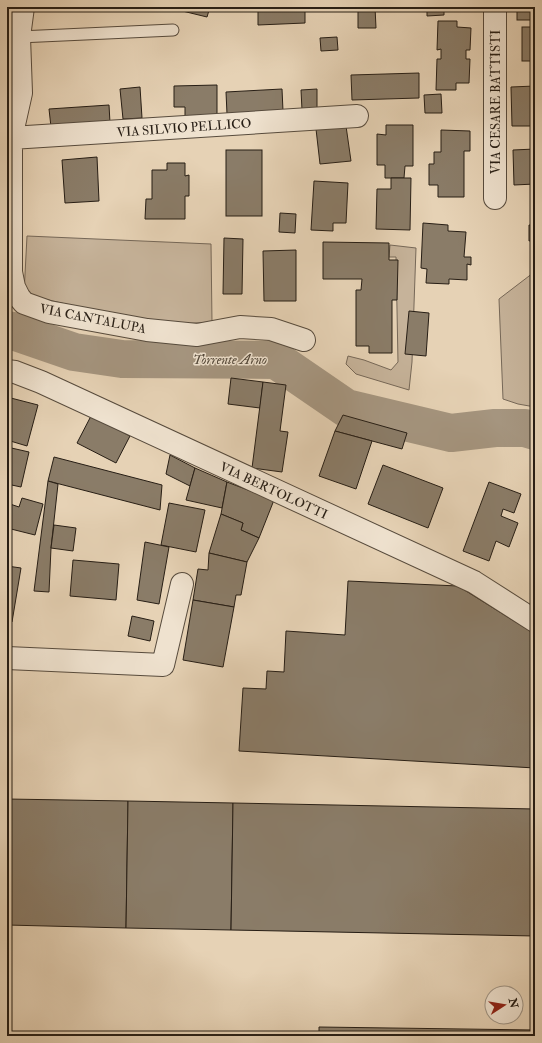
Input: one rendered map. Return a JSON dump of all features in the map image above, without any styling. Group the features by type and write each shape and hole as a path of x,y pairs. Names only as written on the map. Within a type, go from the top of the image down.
{"street":[{"name":"VIA CANTALUPA","path":"23,7 19,38 21,93 9,138 11,272 18,297 24,303 49,312 147,330 197,335 240,327 263,328 271,329 304,340"},
{"name":"VIA CESARE BATTISTI","path":"495,7 495,198"},
{"name":"VIA SILVIO PELLICO","path":"9,138 357,116"},
{"name":"VIA BERTOLOTTI","path":"7,371 15,372 41,382 474,582 535,621"},
{"path":"7,658 163,665 182,584"}],"lane":[{"path":"19,38 173,30"}],"shaded area":[{"path":"27,236 211,244 212,322 178,324 90,310 24,294"},
{"path":"390,245 416,248 412,362 409,390 356,374 346,364 348,356 391,370 398,362 396,257 389,257"},
{"path":"535,273 535,407 518,404 503,399 499,299"}],"building":[{"path":"166,7 210,7 207,17"},
{"path":"258,7 312,8 305,8 305,23 258,25"},
{"path":"358,7 375,7 376,28 358,28"},
{"path":"427,7 444,7 444,15 427,16"},
{"path":"517,7 535,7 535,20 517,20"},
{"path":"438,21 457,21 457,27 471,28 470,50 466,50 466,59 470,59 469,83 456,83 456,90 436,90 437,59 441,59 441,49 437,50"},
{"path":"522,27 535,27 535,61 522,61"},
{"path":"337,37 338,50 321,51 320,38"},
{"path":"419,73 419,98 352,100 351,75"},
{"path":"217,85 217,116 185,116 185,107 174,107 174,86"},
{"path":"535,86 535,126 512,126 511,87"},
{"path":"140,87 142,118 123,119 120,89"},
{"path":"282,89 283,111 227,114 226,92"},
{"path":"317,89 317,109 302,110 301,90"},
{"path":"441,94 442,113 425,113 424,95"},
{"path":"109,105 110,123 51,127 49,109"},
{"path":"386,125 413,125 413,166 405,166 404,178 385,178 385,165 377,165 377,134 386,135"},
{"path":"346,126 351,161 320,164 316,129"},
{"path":"441,130 470,131 470,151 464,151 464,197 438,197 438,185 429,185 429,164 434,164 434,152 441,152"},
{"path":"535,149 535,184 514,185 513,150"},
{"path":"226,150 262,150 262,216 226,216"},
{"path":"97,157 99,201 65,203 62,160"},
{"path":"167,163 185,163 185,176 189,175 189,196 185,196 185,219 145,219 146,199 152,199 152,170 167,170"},
{"path":"391,178 411,178 410,230 376,229 377,189 391,189"},
{"path":"314,181 348,183 346,223 333,223 333,231 311,230"},
{"path":"280,213 296,214 295,233 279,232"},
{"path":"423,223 448,225 448,231 466,232 464,257 471,257 471,265 467,264 467,280 449,279 449,284 426,283 427,269 421,268"},
{"path":"529,225 535,225 535,240 529,241"},
{"path":"224,238 243,239 242,294 223,294"},
{"path":"323,242 389,243 389,260 398,260 397,300 392,300 392,353 369,353 369,346 356,346 356,290 361,290 362,279 323,279"},
{"path":"296,250 296,301 264,301 263,251"},
{"path":"409,311 429,313 426,356 405,354"},
{"path":"231,378 263,382 260,408 228,404"},
{"path":"263,382 286,385 280,431 288,432 282,472 252,468"},
{"path":"7,397 38,405 27,446 7,440"},
{"path":"343,415 407,433 402,449 335,431"},
{"path":"91,416 130,436 116,463 77,443"},
{"path":"335,431 372,441 356,489 319,476"},
{"path":"7,447 29,452 21,487 7,484"},
{"path":"170,455 195,468 190,486 166,474"},
{"path":"54,457 162,485 160,510 48,481"},
{"path":"383,465 443,488 428,528 368,504"},
{"path":"195,468 227,482 222,508 186,500"},
{"path":"48,481 58,484 51,548 49,592 34,591"},
{"path":"227,482 274,500 259,538 241,530 243,523 221,514"},
{"path":"489,482 521,494 514,513 503,509 501,516 518,523 509,547 496,541 489,561 463,551"},
{"path":"22,498 43,504 35,535 7,528 7,503 19,507"},
{"path":"169,503 205,510 196,552 161,545"},
{"path":"221,514 243,523 241,530 259,538 247,562 209,553"},
{"path":"54,525 76,528 73,551 51,548"},
{"path":"145,542 169,547 159,604 137,600"},
{"path":"209,553 247,562 241,595 236,595 234,607 193,600 198,569 208,570"},
{"path":"73,560 119,564 116,600 70,596"},
{"path":"7,566 21,568 12,622 7,621"},
{"path":"348,581 458,586 535,634 535,768 239,751 243,688 266,689 267,671 284,672 286,631 345,635"},
{"path":"193,600 234,607 223,667 183,660"},
{"path":"132,616 154,621 150,641 128,636"},
{"path":"7,799 128,801 126,928 7,925"},
{"path":"128,801 233,803 231,930 126,928"},
{"path":"233,803 535,809 535,936 231,930"},
{"path":"319,1027 535,1030 535,1036 319,1036"}],"waterway":[{"name":"Torrente Arno","path":"7,330 74,352 122,359 276,360 346,408 451,433 495,428 525,428 535,431"}]}
